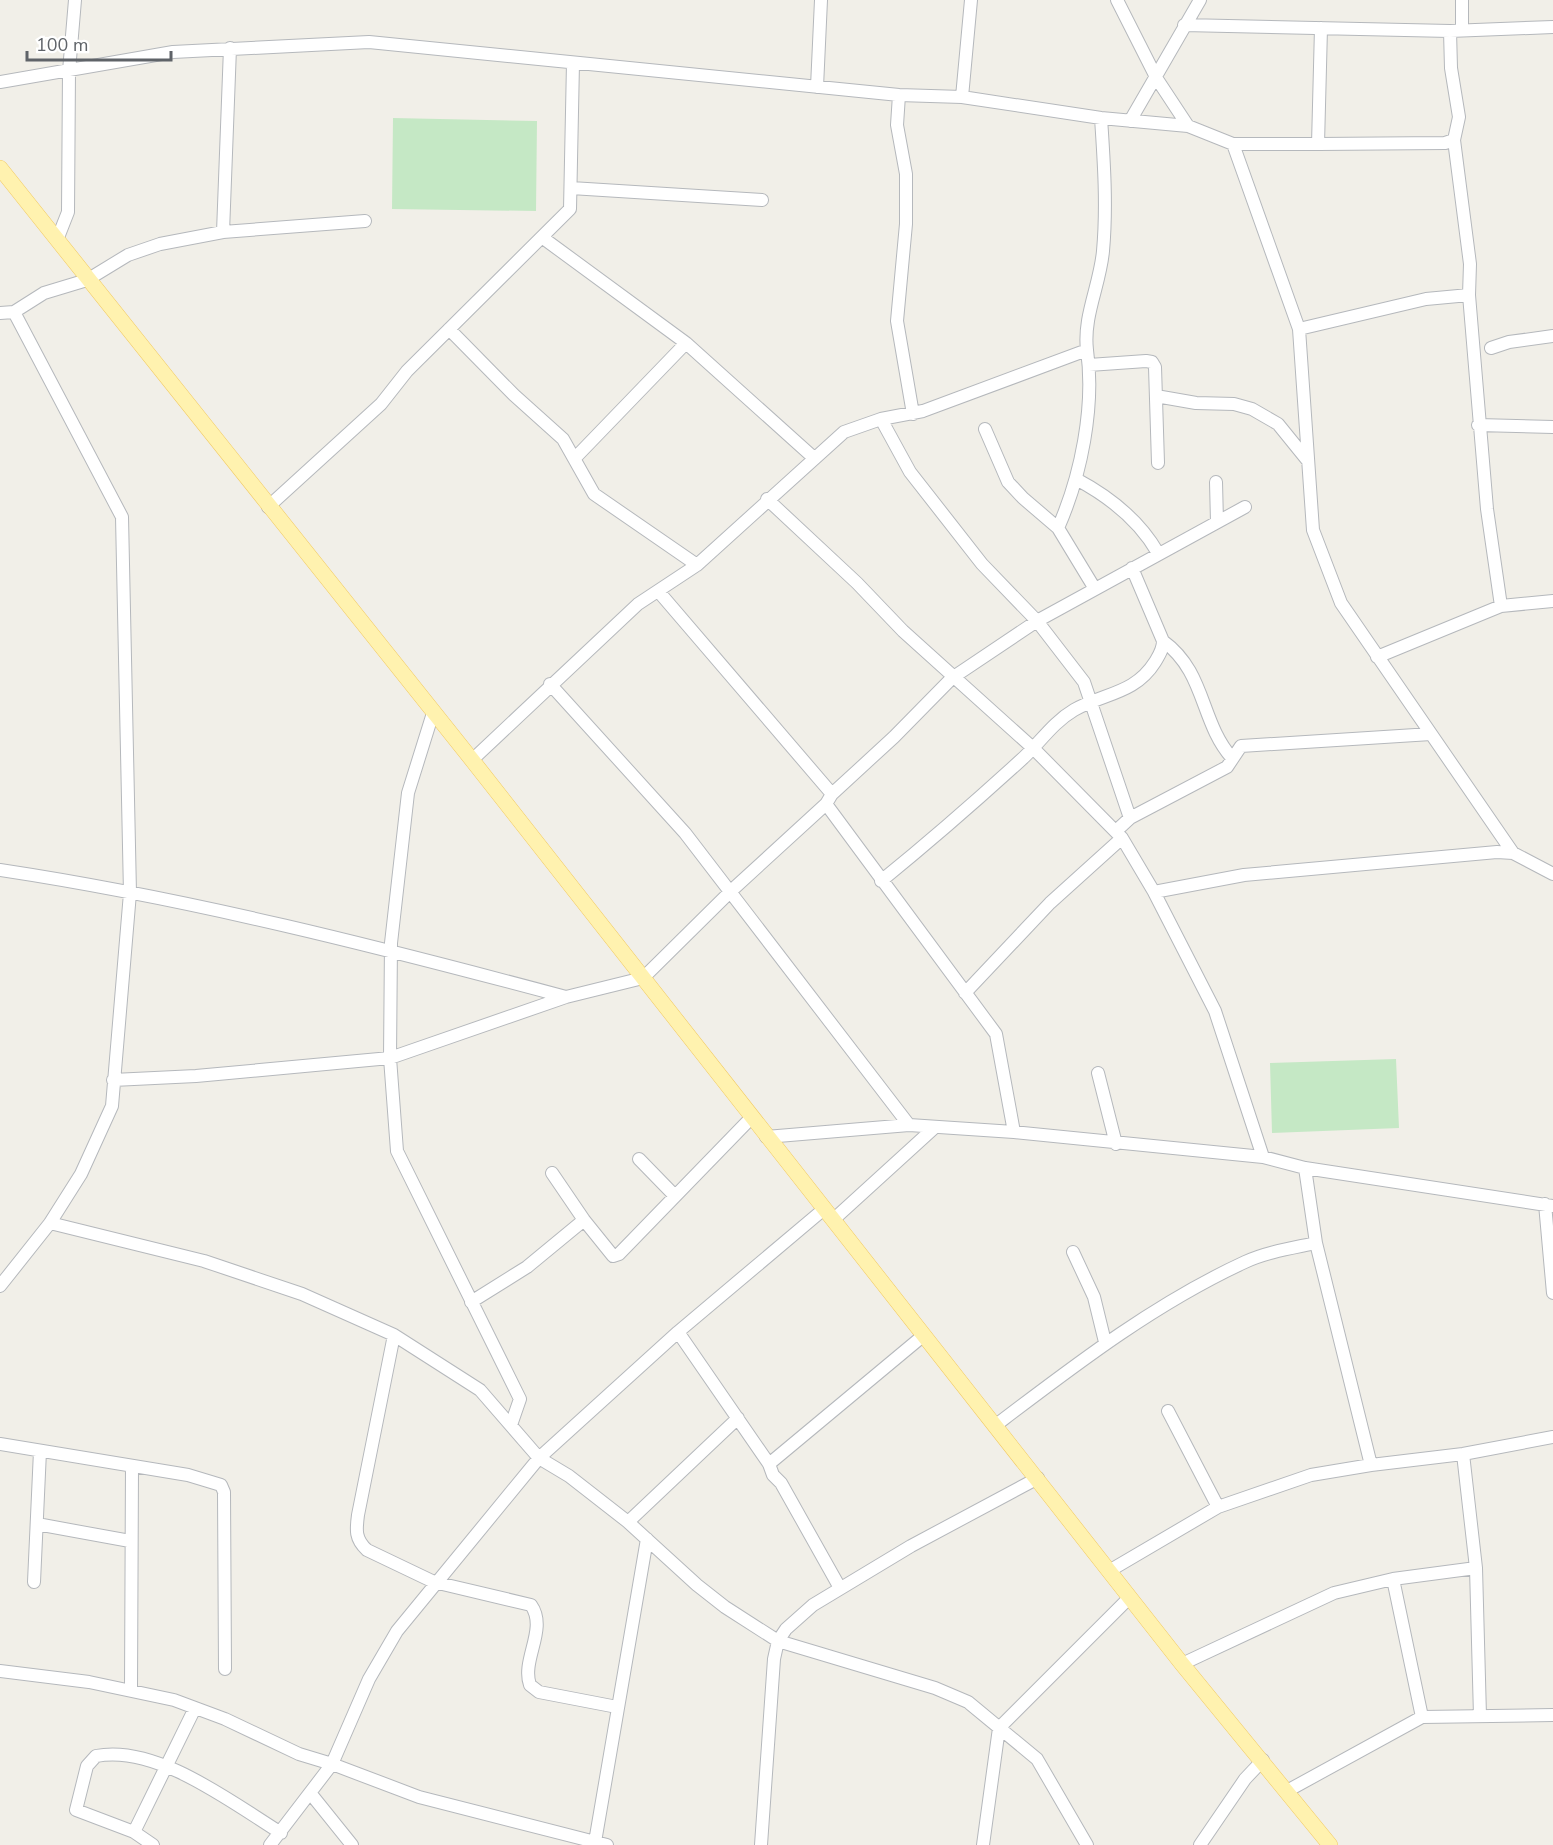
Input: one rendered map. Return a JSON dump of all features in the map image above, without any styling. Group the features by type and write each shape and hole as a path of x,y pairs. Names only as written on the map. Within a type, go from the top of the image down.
{"main road":[{"path":"0,168 472,760 751,1118 1038,1478 1129,1598 1330,1845"}],"street":[{"path":"57,240 68,212 69,71 75,0"},
{"path":"817,87 821,0"},
{"path":"962,97 971,0"},
{"path":"1117,0 1157,79 1188,126"},
{"path":"1130,121 1157,79 1184,25 1200,0"},
{"path":"1462,0 1451,68 1459,117 1454,140 1470,264 1469,295 1473,319 1479,425 1487,509 1502,606"},
{"path":"1184,25 1456,31 1528,30 1553,27"},
{"path":"1318,144 1321,28"},
{"path":"0,82 173,52 369,42 899,95 962,97 1101,118 1188,126 1233,144 1445,143 1454,140"},
{"path":"223,232 230,48"},
{"path":"268,507 381,404 407,371 570,209 573,63"},
{"path":"899,95 897,125 906,174 906,224 897,321 913,414"},
{"path":"1058,528 1076,479 1083,448 1089,364 1085,332 1103,254 1104,168 1101,118"},
{"path":"1233,144 1299,329 1313,530 1341,603 1513,853 1553,874"},
{"path":"571,188 762,200"},
{"path":"0,313 14,312 45,293 87,280 128,255 160,244 223,232 365,221"},
{"path":"543,238 686,343 814,458"},
{"path":"1299,329 1434,298 1469,295"},
{"path":"0,1286 50,1223 81,1174 112,1106 130,893 122,517 14,312"},
{"path":"449,329 514,395 563,439 594,494 697,565"},
{"path":"1491,348 1509,342 1553,336"},
{"path":"575,458 686,343"},
{"path":"472,760 550,684 638,604 697,565 844,432 881,419 913,414 1038,370 1087,350"},
{"path":"1089,364 1152,362 1155,367 1158,463"},
{"path":"1156,396 1196,403 1234,404 1252,409 1278,424 1308,461"},
{"path":"881,419 910,472 982,564 1036,621 1084,682 1130,818"},
{"path":"1479,425 1553,427"},
{"path":"985,429 1008,482 1058,528 1095,589"},
{"path":"1076,479 1099,491 1131,516 1149,537 1158,554"},
{"path":"1216,482 1217,522"},
{"path":"767,500 857,583 903,632 952,678 1034,749 1119,834 1154,892 1215,1011 1263,1157"},
{"path":"113,1080 196,1076 390,1058 566,997 643,978 731,891 894,737 952,678 1036,621 1245,507"},
{"path":"1132,568 1163,641 1177,651 1187,664 1202,692 1214,733 1232,758"},
{"path":"659,592 829,799 881,881 996,1034 1014,1132"},
{"path":"1377,657 1502,606 1553,601"},
{"path":"881,881 956,820 1034,749 1053,724 1091,702 1121,692 1146,676 1160,653 1163,641"},
{"path":"550,684 685,833 909,1125"},
{"path":"433,713 408,793 391,952 390,1058 397,1151 520,1399 511,1425"},
{"path":"965,993 1119,834 1130,818 1227,767 1241,746 1431,734"},
{"path":"1154,892 1244,874 1423,858 1513,853"},
{"path":"0,870 228,911 566,997"},
{"path":"1098,1073 1116,1144"},
{"path":"552,1173 584,1220 613,1256 618,1254 751,1118"},
{"path":"766,1137 909,1125 1014,1132 1263,1157 1305,1168 1549,1205 1553,1293"},
{"path":"270,1845 332,1764 369,1679 397,1630 434,1582 539,1458 678,1332 828,1215 934,1128"},
{"path":"639,1159 675,1196"},
{"path":"1305,1168 1316,1243 1371,1465"},
{"path":"471,1302 527,1267 584,1220"},
{"path":"50,1223 204,1261 302,1294 394,1335 480,1390 539,1458 568,1476 628,1522 697,1585 778,1641 935,1688 968,1702 1037,1759 1087,1845"},
{"path":"996,1425 1105,1342 1247,1260 1316,1243"},
{"path":"1073,1252 1094,1297 1105,1342"},
{"path":"678,1332 769,1464 840,1588"},
{"path":"394,1335 358,1515 357,1538 367,1550 434,1582 531,1605 537,1622 529,1674 530,1685 539,1692 617,1707"},
{"path":"769,1464 924,1335"},
{"path":"1168,1411 1218,1507"},
{"path":"628,1522 738,1418"},
{"path":"1109,1571 1218,1507 1311,1475 1463,1454 1553,1437"},
{"path":"0,1444 216,1481 224,1492 225,1669"},
{"path":"34,1582 40,1451"},
{"path":"1463,1454 1476,1568 1480,1716"},
{"path":"131,1690 132,1466"},
{"path":"761,1845 774,1659 778,1641 796,1618 840,1588 911,1546 1038,1478"},
{"path":"37,1524 130,1541"},
{"path":"0,1671 89,1682 131,1690 195,1708 225,1719 299,1754 419,1797 601,1843 617,1707 647,1539"},
{"path":"1182,1664 1334,1593 1393,1579 1476,1568"},
{"path":"1393,1579 1422,1717"},
{"path":"983,1845 999,1728 1129,1598"},
{"path":"134,1832 168,1767 195,1708"},
{"path":"1287,1791 1422,1717 1553,1715"},
{"path":"153,1845 134,1832 76,1810 87,1766 96,1756 127,1754 147,1758 168,1767 281,1833"},
{"path":"1200,1845 1245,1779 1263,1760"},
{"path":"311,1794 352,1845"}],"green space":[{"path":"393,118 537,121 536,211 392,209"},
{"path":"1396,1059 1399,1128 1272,1133 1270,1063"}]}
